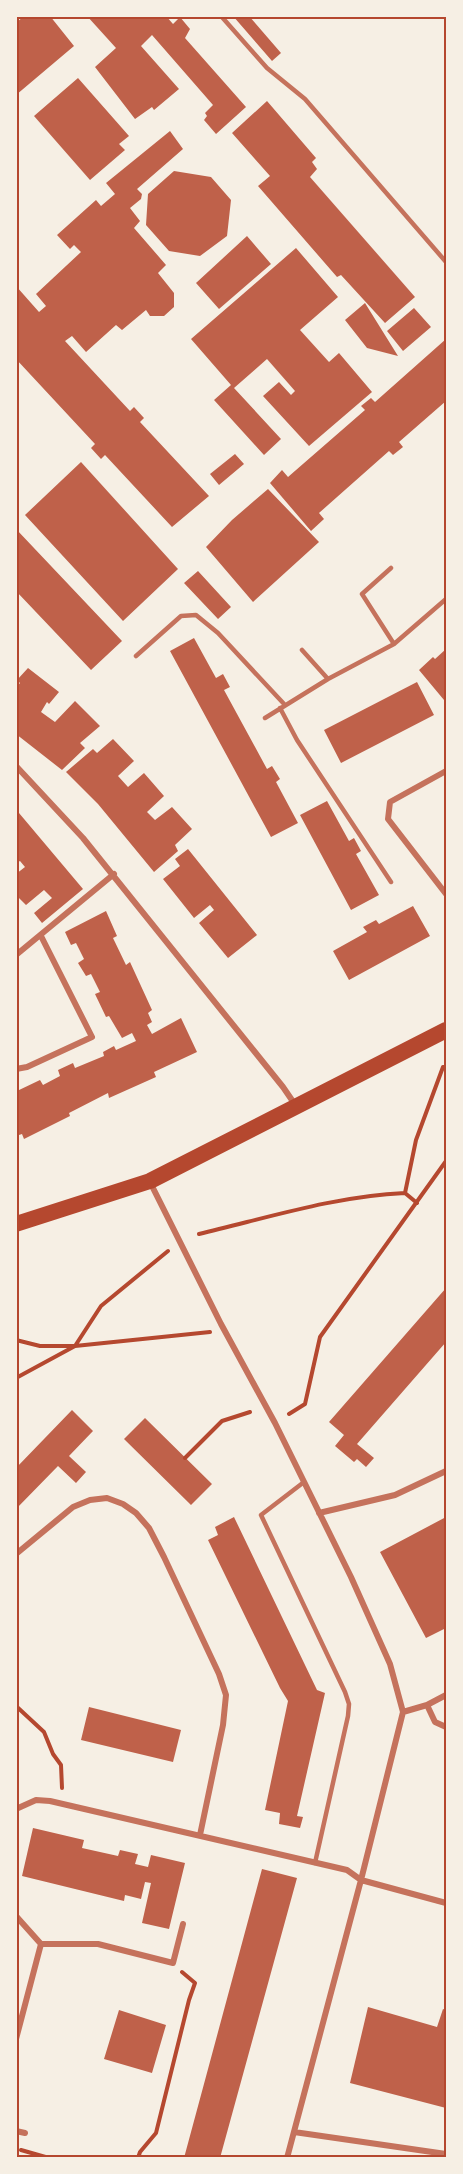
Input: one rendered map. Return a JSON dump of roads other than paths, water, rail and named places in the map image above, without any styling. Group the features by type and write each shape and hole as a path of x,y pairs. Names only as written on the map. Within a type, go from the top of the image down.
{"highway":[{"path":"16,1224 150,1181 447,1029"}],"street":[{"path":"16,766 114,874 297,1107"},
{"path":"447,771 390,802 388,819 447,894"},
{"path":"16,955 114,874"},
{"path":"16,1069 27,1067 92,1037 41,936"},
{"path":"150,1181 215,1313 275,1423 351,1577 390,1664 403,1712 287,2157"},
{"path":"319,1513 395,1495 447,1471"},
{"path":"16,1554 73,1507 90,1500 107,1498 123,1504 136,1513 148,1528 165,1557 219,1674 226,1695 223,1725 200,1835"},
{"path":"403,1712 427,1705 447,1695"},
{"path":"427,1705 435,1722 447,1727"},
{"path":"16,1809 36,1800 50,1801 347,1870 361,1880 447,1903"},
{"path":"16,1916 41,1944 98,1944 173,1963 183,1924"},
{"path":"16,2039 41,1944"},
{"path":"16,2131 25,2133"},
{"path":"294,2132 447,2154"}],"lane":[{"path":"221,16 267,68 305,99 447,262"},
{"path":"391,568 362,594 394,644"},
{"path":"265,718 328,679 394,644 447,599"},
{"path":"136,656 181,616 196,615 218,633 282,707 297,740 391,882"},
{"path":"302,650 328,679"},
{"path":"304,1482 261,1515 349,1704 315,1863"}]}
